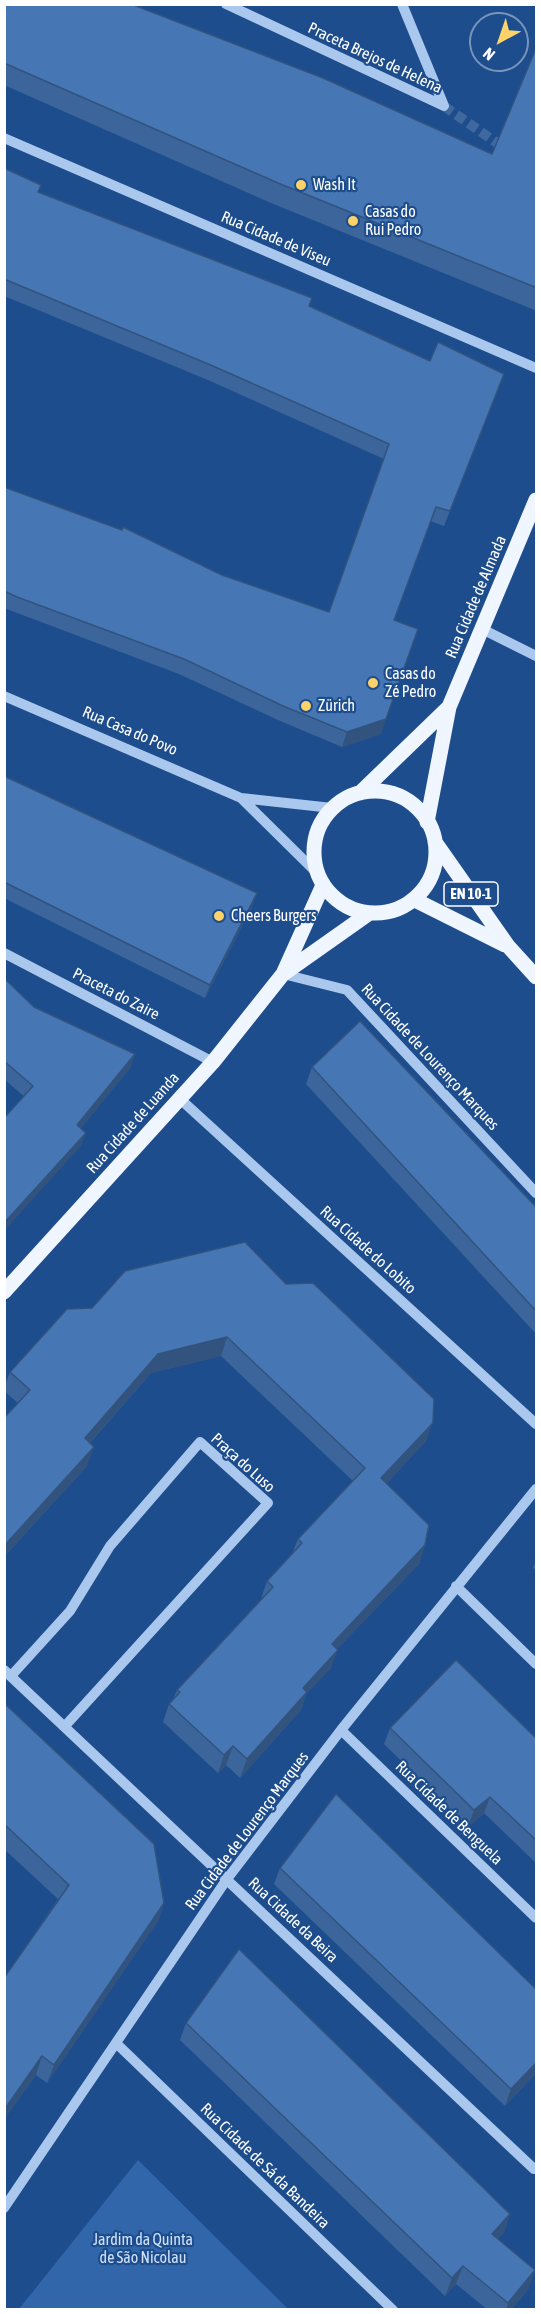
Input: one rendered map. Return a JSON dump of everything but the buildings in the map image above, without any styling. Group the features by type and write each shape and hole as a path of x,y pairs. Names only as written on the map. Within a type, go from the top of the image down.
{"main road":[{"name":"Rua Cidade de Almada","path":"428,822 449,708 537,500"},
{"name":"Rua Cidade de Almada","path":"360,793 449,708"},
{"path":"382,792 397,795 415,806 428,822 435,842 433,873 415,900 385,914 368,914 343,904 320,879 314,842 322,821 332,808 360,793 382,792"},
{"name":"EN 10-1","path":"435,842 508,946 537,977"},
{"name":"Rua Cidade de Luanda","path":"283,974 320,879"},
{"name":"EN 10-1","path":"415,900 508,946"},
{"name":"Rua Cidade de Luanda","path":"4,1292 213,1062 283,974 368,914"}],"street":[{"name":"Praceta Brejos de Helena","path":"226,4 444,106 402,4"},
{"name":"Rua Cidade de Viseu","path":"4,138 537,368"},
{"path":"482,629 537,656"},
{"name":"Rua Casa do Povo","path":"4,696 241,798 332,808"},
{"name":"Rua Casa do Povo","path":"241,798 320,879"},
{"name":"Praceta do Zaire","path":"4,953 213,1062"},
{"name":"Rua Cidade de Lourenço Marques","path":"283,974 347,990 537,1192"},
{"name":"Rua Cidade do Lobito","path":"179,1098 537,1424"},
{"name":"Praça do Luso","path":"8,1673 70,1611 110,1546 200,1442 268,1503 65,1726"},
{"name":"Rua Cidade de Lourenço Marques","path":"4,2208 227,1879 341,1730 537,1489"},
{"path":"456,1586 537,1664"},
{"name":"Rua Cidade da Beira","path":"8,1673 534,2169"},
{"name":"Rua Cidade de Benguela","path":"341,1730 537,1918"},
{"name":"Rua Cidade de Sá da Bandeira","path":"117,2044 393,2310"}],"green space":[{"name":"Jardim da Quinta de São Nicolau","path":"138,2160 288,2309 19,2309"}],"tunnel":[{"path":"444,106 507,150"}],"place":[{"name":"Wash It","path":"301,185"},
{"name":"Casas do Rui Pedro","path":"353,221"},
{"name":"Casas do Zé Pedro","path":"373,683"},
{"name":"Zürich","path":"306,706"},
{"name":"Cheers Burgers","path":"219,916"}]}
